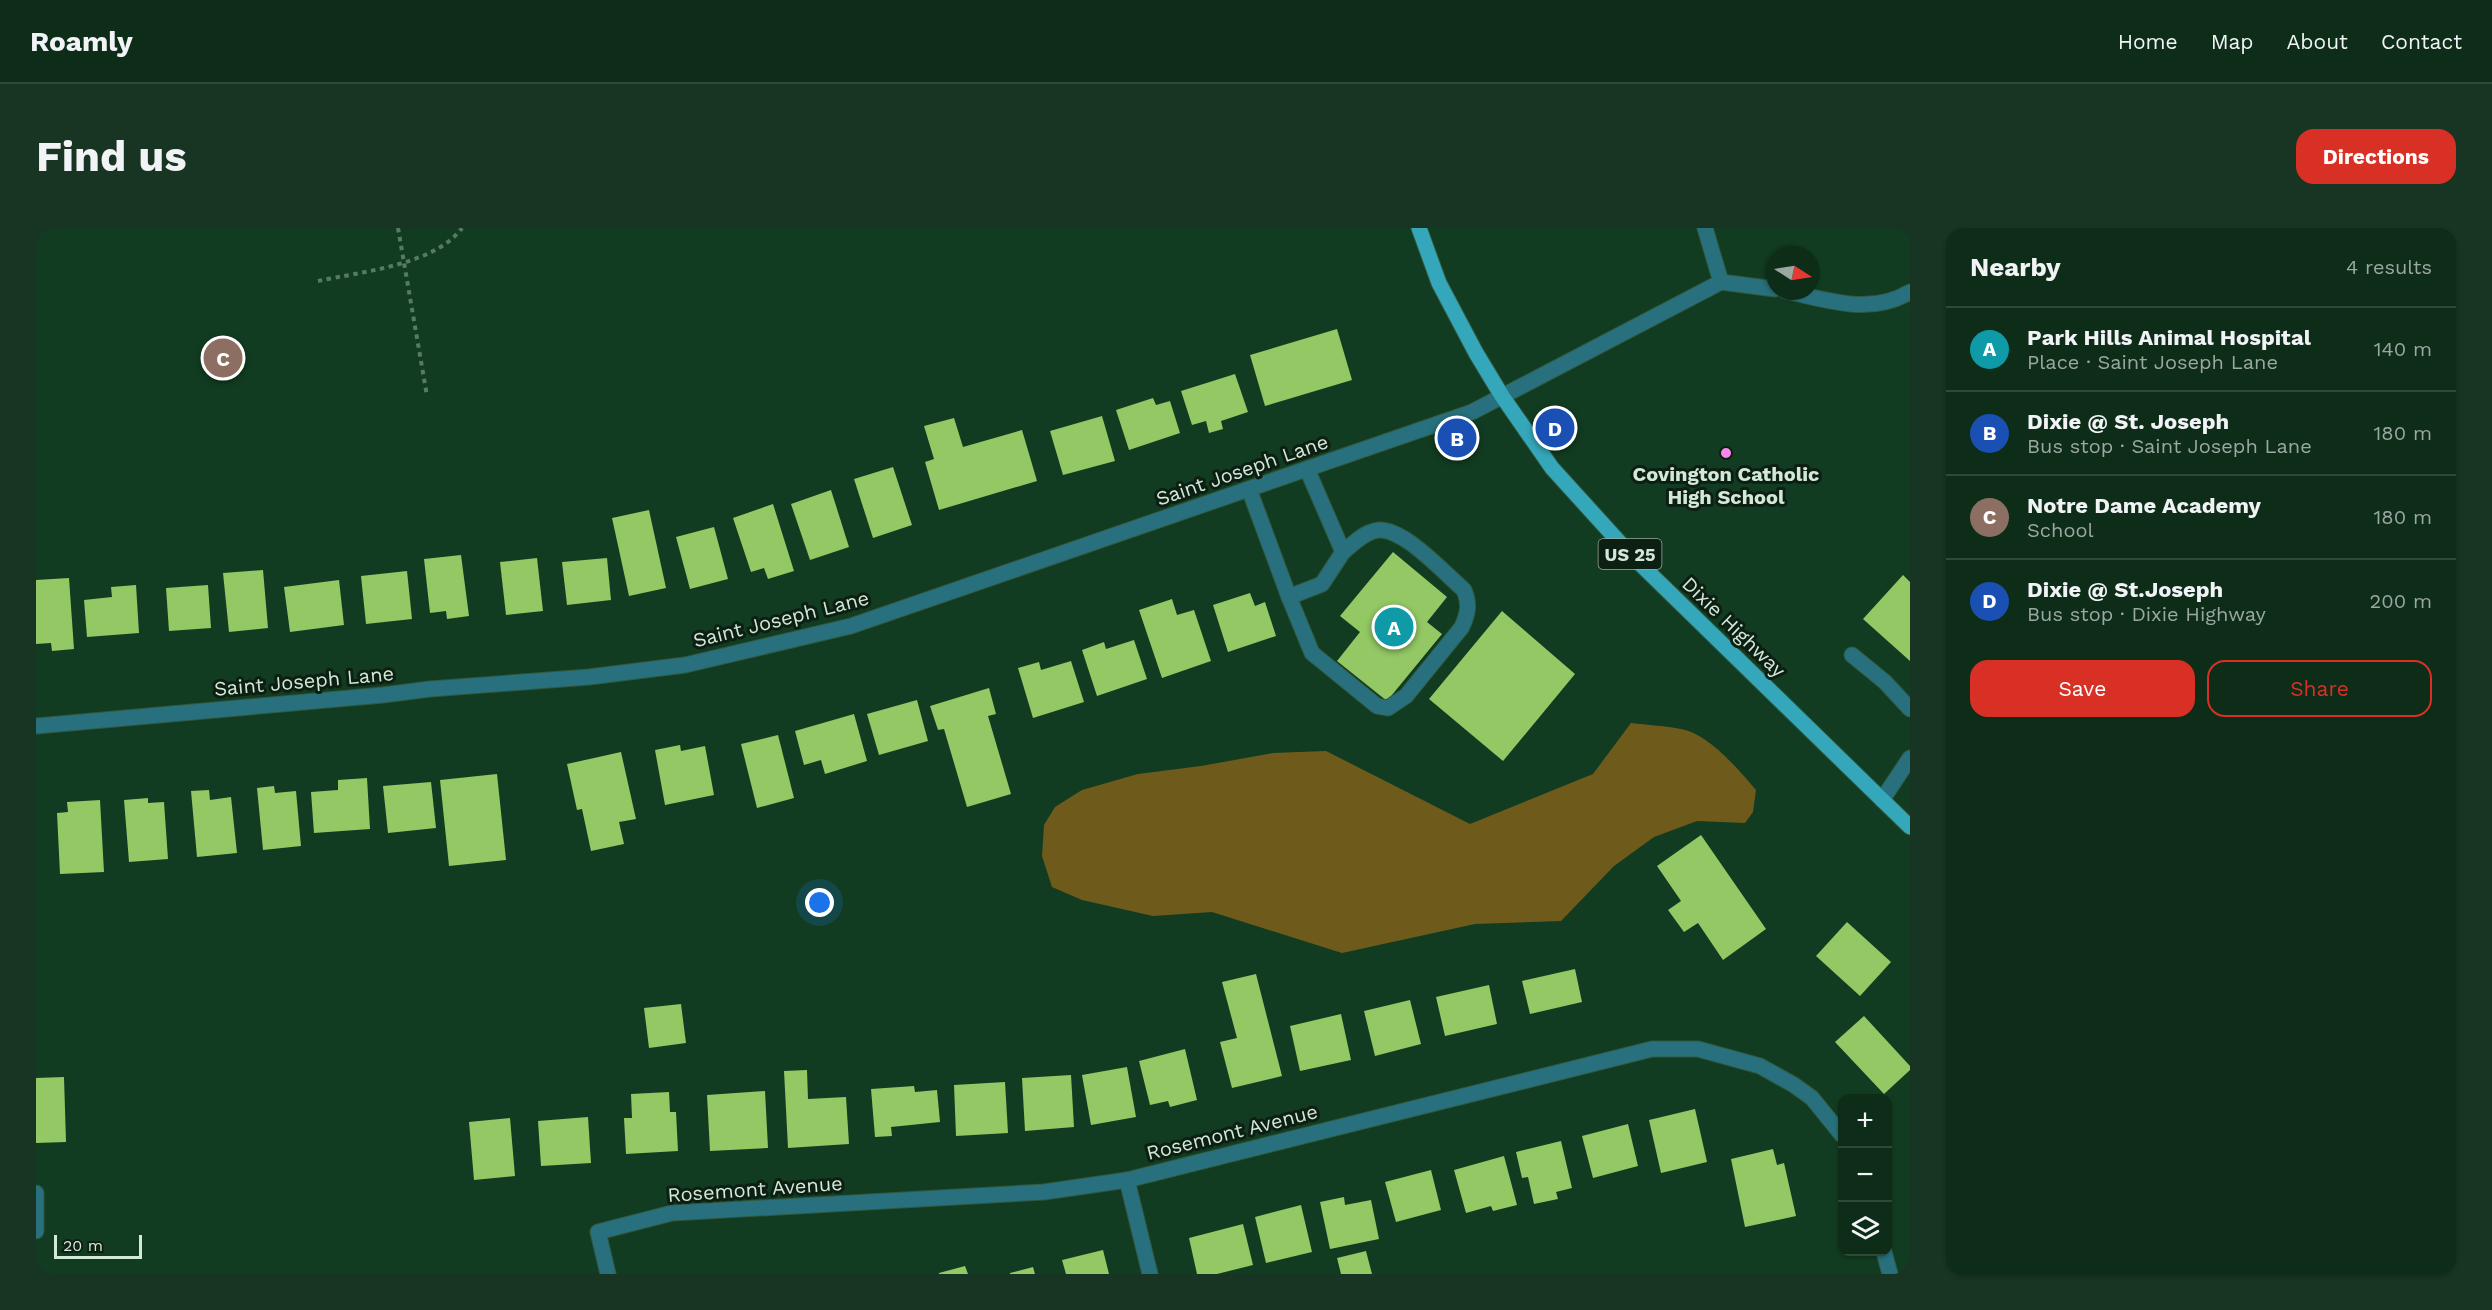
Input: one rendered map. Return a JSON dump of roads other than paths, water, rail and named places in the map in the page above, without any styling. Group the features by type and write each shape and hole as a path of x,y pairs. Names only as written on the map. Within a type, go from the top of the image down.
{"main road":[{"name":"Dixie Highway","path":"1419,228 1439,283 1476,353 1502,396 1552,468 1631,555 1910,827"}],"street":[{"path":"1706,228 1721,282 1766,287"},
{"name":"Saint Joseph Lane","path":"36,726 430,689 589,677 685,664 851,626 1472,412 1721,282"},
{"path":"1820,298 1874,306 1910,292"},
{"path":"1307,469 1343,552"},
{"path":"1249,489 1289,597 1312,653 1377,706 1388,708 1406,696 1462,627 1469,602 1464,590 1401,536 1388,530 1368,533 1343,552 1322,584 1289,597"},
{"path":"1852,655 1885,682 1910,709"},
{"path":"1882,800 1910,758"},
{"name":"Rosemont Avenue","path":"608,1274 598,1232 672,1213 1044,1192 1127,1180 1652,1049 1698,1049 1760,1066 1794,1084 1812,1098 1838,1130"},
{"path":"1127,1180 1150,1274"},
{"path":"36,1192 36,1232"},
{"path":"1885,1256 1890,1274"}],"place":[{"name":"Notre Dame Academy","path":"223,358"},
{"name":"Dixie @ St.Joseph","path":"1555,428"},
{"name":"Dixie @ St. Joseph","path":"1457,438"},
{"name":"Covington Catholic High School","path":"1726,453"},
{"name":"Park Hills Animal Hospital","path":"1394,627"}]}
